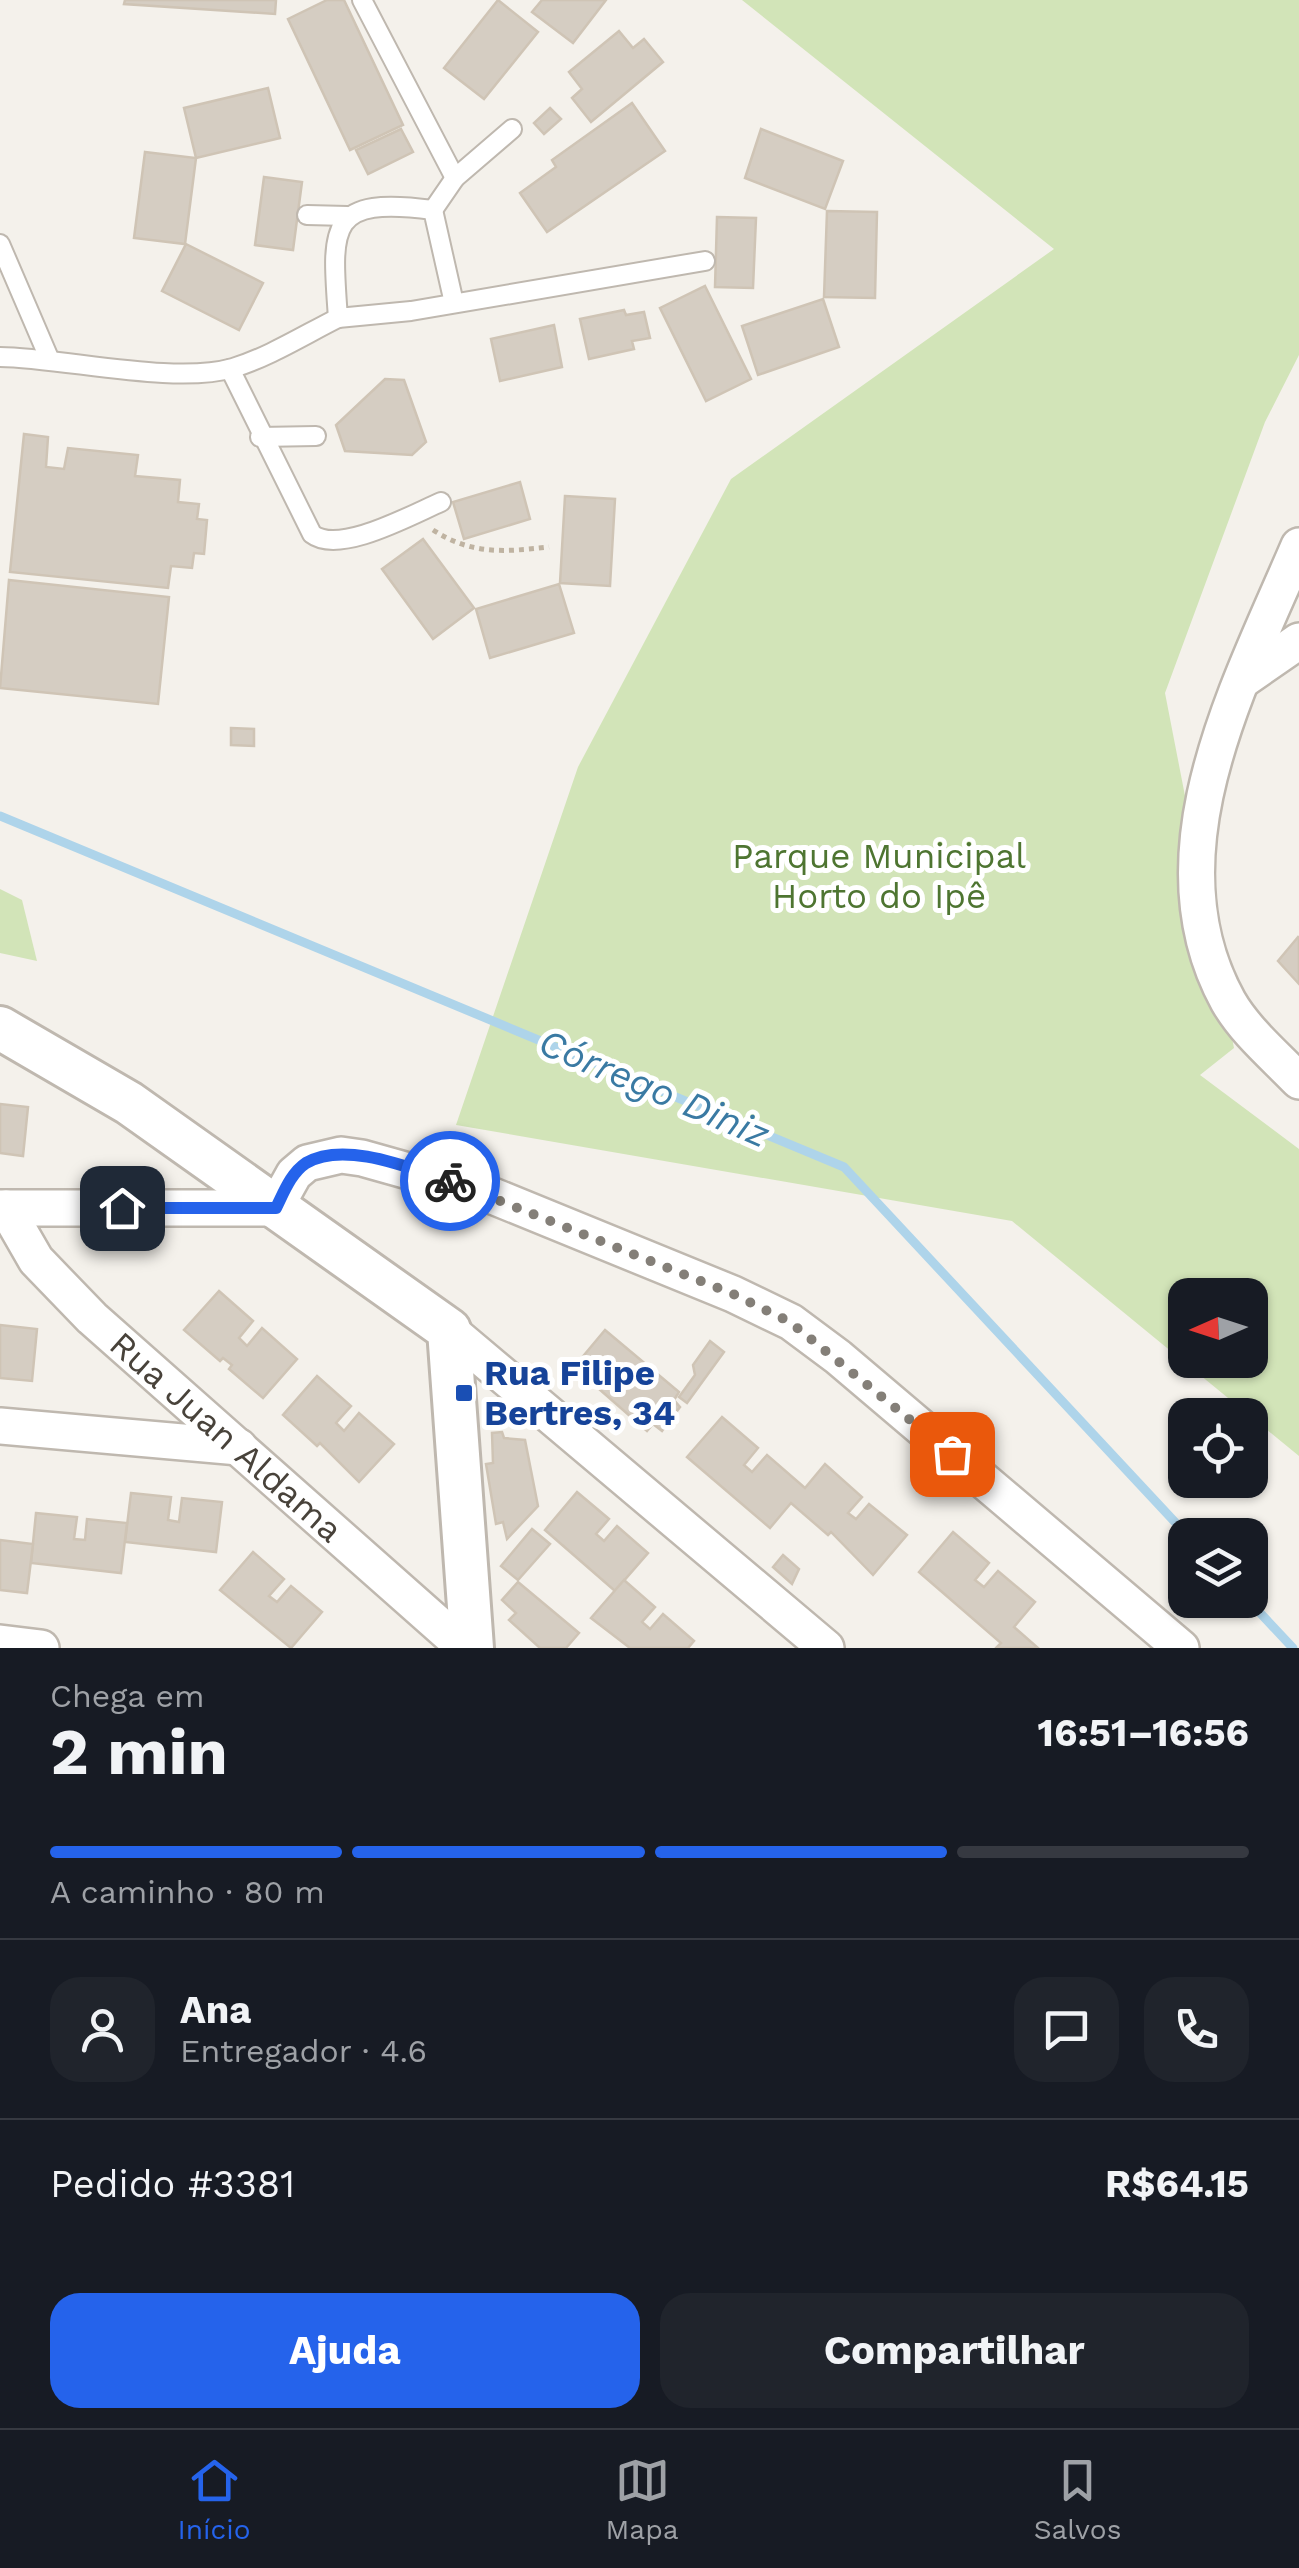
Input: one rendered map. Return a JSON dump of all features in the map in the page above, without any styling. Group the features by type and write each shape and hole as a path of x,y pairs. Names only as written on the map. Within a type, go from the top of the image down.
{"street":[{"path":"1299,546 1244,680 1211,773 1196,833 1200,916 1229,1003 1299,1080"},
{"path":"1244,680 1299,641"},
{"path":"0,1028 129,1103 448,1330 826,1648"},
{"path":"276,1208 294,1174 307,1163 340,1155 362,1158 483,1192 748,1301 790,1322 838,1357 1182,1648"},
{"path":"3,1208 276,1208"},
{"name":"Rua Juan Aldama","path":"3,1208 58,1285 469,1648"},
{"path":"448,1330 469,1648"},
{"path":"0,1426 238,1447"},
{"path":"0,1644 41,1648"}],"lane":[{"path":"362,0 455,178"},
{"path":"454,302 432,210 455,178 512,129"},
{"path":"307,215 348,216 361,208 384,205 432,210"},
{"path":"338,318 336,243 348,216"},
{"path":"0,244 50,358"},
{"path":"0,357 50,358 172,372 230,369 338,318 705,262"},
{"path":"230,369 260,438 312,534 320,540 344,541 441,502"},
{"path":"260,438 316,436"}],"path":[{"path":"410,515 458,546 476,551 549,548"}],"green space":[{"name":"Parque Municipal Horto do Ipê","path":"742,0 1299,0 1299,355 1265,422 1165,693 1234,1048 1200,1075 1299,1149 1299,1456 1268,1431 1268,1398 1228,1398 1204,1378 1268,1378 1268,1278 1168,1278 1168,1349 1012,1221 456,1125 578,767 731,479 1054,249"},
{"path":"0,889 22,900 37,961 0,953"}],"building":[{"path":"125,0 276,0 275,14 124,4"},
{"path":"327,0 344,0 403,125 350,150 288,19"},
{"path":"498,0 538,32 484,99 444,68"},
{"path":"542,0 606,0 573,43 532,12"},
{"path":"619,31 633,48 644,39 663,62 591,122 572,98 582,89 569,72"},
{"path":"268,88 280,138 196,158 184,108"},
{"path":"632,103 665,151 547,232 520,193 556,167 552,160"},
{"path":"550,108 561,119 544,134 534,123"},
{"path":"401,129 413,152 368,174 356,150"},
{"path":"761,129 843,161 825,209 745,178"},
{"path":"145,152 196,158 185,244 134,238"},
{"path":"264,177 302,182 293,250 255,245"},
{"path":"827,211 877,212 875,298 824,297"},
{"path":"717,217 756,218 753,288 715,287"},
{"path":"186,244 263,283 239,330 162,291"},
{"path":"705,286 751,379 706,401 660,308"},
{"path":"823,299 839,347 758,375 742,326"},
{"path":"624,310 626,315 644,312 650,338 632,341 634,349 589,359 580,319"},
{"path":"554,325 562,367 500,381 491,339"},
{"path":"385,379 404,380 426,442 412,455 345,451 336,425"},
{"path":"24,434 48,437 46,467 64,469 68,448 138,455 135,476 180,480 178,502 199,504 197,519 207,520 204,554 194,553 192,568 171,566 168,588 10,572"},
{"path":"520,482 530,519 464,539 453,502"},
{"path":"565,496 615,499 610,586 560,583"},
{"path":"423,539 474,608 433,639 382,569"},
{"path":"9,580 169,597 158,704 0,688"},
{"path":"559,584 574,633 490,658 476,609"},
{"path":"231,728 254,729 254,746 231,745"},
{"path":"1299,938 1299,984 1278,961"},
{"path":"0,1104 28,1107 23,1156 0,1153"},
{"path":"219,1291 253,1321 239,1338 247,1346 262,1328 297,1359 263,1398 229,1369 232,1365 223,1358 220,1361 184,1330"},
{"path":"0,1325 37,1329 32,1381 0,1378"},
{"path":"605,1330 679,1392 674,1400 680,1407 662,1431 653,1424 647,1431 574,1367"},
{"path":"710,1341 724,1352 687,1403 679,1397 695,1375 693,1365"},
{"path":"317,1376 351,1406 336,1423 344,1431 359,1413 394,1444 359,1482 320,1443 317,1446 283,1415"},
{"path":"722,1417 758,1448 744,1465 752,1472 767,1455 805,1488 825,1464 862,1497 848,1513 856,1519 869,1504 907,1535 873,1575 831,1532 828,1535 791,1503 770,1528 687,1457"},
{"path":"502,1432 504,1438 525,1440 538,1506 507,1539 503,1522 496,1524 486,1464 493,1463 492,1433"},
{"path":"577,1492 609,1519 596,1534 604,1541 617,1526 648,1553 615,1591 545,1530"},
{"path":"131,1493 171,1497 168,1520 179,1522 182,1498 222,1502 216,1552 125,1542"},
{"path":"36,1513 77,1517 74,1539 85,1540 87,1519 127,1523 121,1573 31,1563"},
{"path":"532,1529 550,1544 518,1580 501,1566"},
{"path":"953,1532 989,1563 975,1580 984,1587 998,1571 1035,1602 1014,1627 1038,1648 996,1648 1001,1643 919,1572"},
{"path":"0,1540 33,1544 27,1593 0,1590"},
{"path":"253,1552 284,1579 269,1596 277,1602 291,1586 322,1612 291,1648 220,1590"},
{"path":"783,1555 799,1569 792,1584 773,1567"},
{"path":"624,1580 655,1607 642,1622 650,1629 663,1614 694,1641 688,1648 630,1648 591,1618"},
{"path":"518,1582 579,1633 566,1648 540,1648 509,1620 516,1613 502,1600"}],"waterway":[{"name":"Córrego Diniz","path":"0,816 844,1167 1171,1518"},
{"name":"Córrego Diniz","path":"1265,1618 1293,1648"}],"way so far":[{"path":"450,1181 733,1294 790,1322 838,1357 952,1454"}],"place":[{"name":"Rua Filipe Bertres, 34","path":"464,1393"}],"route":[{"path":"122,1208 276,1208 294,1174 307,1163 340,1155 450,1181"}]}
